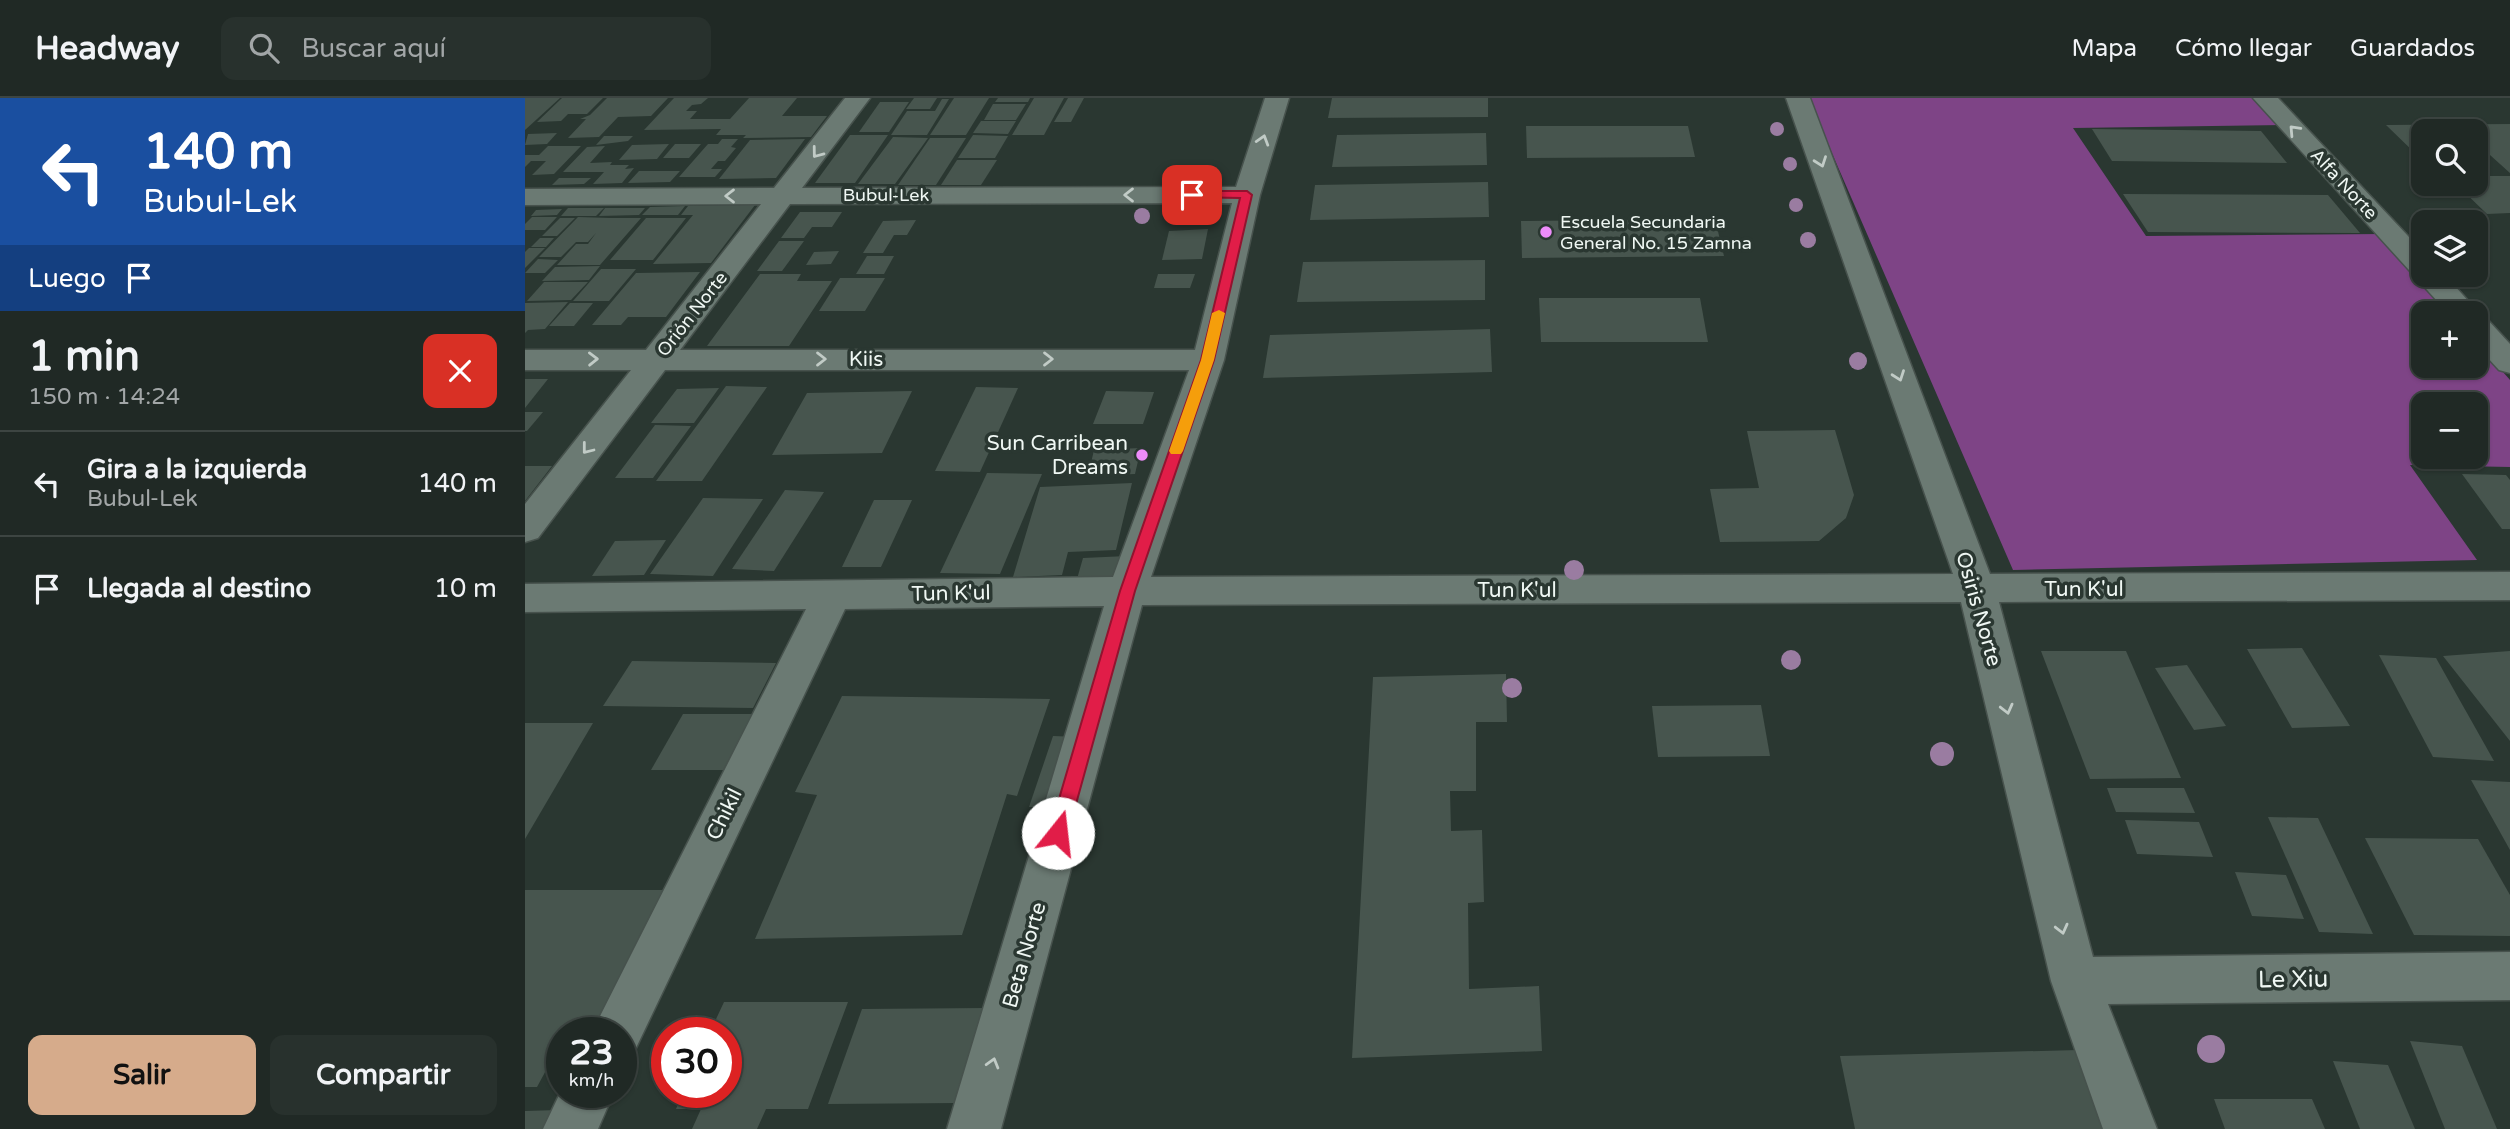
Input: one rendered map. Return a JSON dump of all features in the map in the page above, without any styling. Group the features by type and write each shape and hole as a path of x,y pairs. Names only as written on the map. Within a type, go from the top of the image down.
{"street":[{"name":"Orión Norte","path":"525,529 858,98"},
{"name":"Beta Norte","path":"974,1129 1127,591 1208,360 1247,195 1277,98"},
{"name":"Osiris Norte","path":"1798,98 1976,589 2075,981 2130,1129"},
{"name":"Alfa Norte","path":"2265,98 2411,256"},
{"name":"Bubul-Lek","path":"525,197 1247,195"},
{"path":"2439,287 2453,301"},
{"path":"2488,339 2510,363"},
{"name":"Kiis","path":"525,360 1208,360"},
{"name":"Tun K'ul","path":"525,598 1127,591 2510,586"},
{"name":"Chikil","path":"624,1017 832,595"},
{"name":"Le Xiu","path":"2075,981 2510,976"},
{"path":"570,1129 580,1108"}],"shaded area":[{"path":"1808,98 2257,98 2283,125 2073,128 2146,236 2383,234 2411,266 2411,287 2429,287 2442,301 2411,301 2411,378 2488,378 2488,355 2510,380 2510,467 2488,467 2488,392 2411,392 2411,469 2477,560 2013,570"}],"building":[{"path":"525,98 560,98 525,130"},
{"path":"562,98 603,98 587,114 568,114 561,121 537,122"},
{"path":"607,98 668,98 651,116 618,117 599,137 568,138 586,119 580,119 590,115"},
{"path":"674,98 708,98 701,104 692,105 686,111 697,111 690,119 730,119 749,98 797,98 782,116 827,116 811,137 743,138 746,135 716,135 721,129 644,130"},
{"path":"914,98 937,98 930,109 906,109"},
{"path":"954,98 989,98 966,135 930,135"},
{"path":"998,98 1030,98 1028,102 995,102"},
{"path":"1034,98 1064,98 1044,135 1012,135"},
{"path":"1068,98 1084,98 1071,122 1054,122"},
{"path":"1332,98 1488,98 1488,117 1328,118"},
{"path":"942,99 949,99 927,135 891,135 907,111 935,111"},
{"path":"880,102 909,102 889,132 859,132"},
{"path":"993,104 1026,104 1016,120 984,120"},
{"path":"981,121 1016,121 1008,134 973,133"},
{"path":"2488,124 2510,124 2510,173 2488,155"},
{"path":"2386,125 2411,125 2411,149"},
{"path":"1526,126 1688,126 1695,157 1527,158"},
{"path":"2092,129 2261,131 2287,163 2112,161"},
{"path":"557,133 547,144 525,145 528,134"},
{"path":"1486,133 1487,165 1332,167 1337,135"},
{"path":"850,135 888,135 855,183 815,183"},
{"path":"973,135 1008,136 995,158 958,158"},
{"path":"604,136 633,136 628,141 596,145"},
{"path":"893,137 928,138 895,184 858,184"},
{"path":"930,138 966,138 936,185 898,185"},
{"path":"722,139 738,139 731,147 736,148 725,161 718,161 711,169 722,169 715,177 679,177 708,144 718,144"},
{"path":"805,139 776,178 719,179 750,140"},
{"path":"669,144 657,159 619,160 632,145"},
{"path":"675,144 701,144 689,158 663,158"},
{"path":"548,146 581,146 554,174 532,175 546,161 531,161 525,167 525,155 539,155"},
{"path":"605,146 590,163 612,162 610,165 629,165 625,169 634,168 622,183 593,184 604,172 563,172 587,147"},
{"path":"957,160 997,160 981,185 941,185"},
{"path":"639,171 680,171 670,182 628,183"},
{"path":"2488,176 2510,176 2510,213 2488,214 2488,210 2483,210 2468,196 2488,196"},
{"path":"559,178 591,178 584,184 552,185"},
{"path":"1488,182 1489,217 1310,220 1315,185"},
{"path":"2123,194 2328,195 2360,233 2148,232"},
{"path":"755,205 711,263 653,264 693,215 681,215 688,206"},
{"path":"685,206 678,215 642,215 650,207"},
{"path":"568,208 604,208 596,216 561,216"},
{"path":"605,208 645,208 639,215 599,216"},
{"path":"562,209 557,215 531,216 536,210"},
{"path":"800,212 842,212 832,227 812,227 804,238 781,238"},
{"path":"532,217 557,217 545,230 525,230 525,224"},
{"path":"578,217 641,218 600,265 557,265 576,244 588,244 596,233 588,242 576,242 561,257 539,257"},
{"path":"560,218 575,218 557,236 542,236"},
{"path":"646,218 686,218 653,260 610,260"},
{"path":"1715,219 1724,256 1522,258 1521,221"},
{"path":"916,220 907,235 894,235 883,253 863,253 883,221"},
{"path":"1208,229 1202,259 1162,260 1169,231"},
{"path":"540,238 554,238 546,247 531,247"},
{"path":"779,241 804,241 782,271 757,271"},
{"path":"529,248 545,248 525,268 525,252"},
{"path":"839,251 831,264 806,265 814,252"},
{"path":"867,256 894,256 884,274 856,274"},
{"path":"538,259 558,260 545,273 525,273"},
{"path":"1485,260 1485,300 1297,302 1303,262"},
{"path":"600,266 589,280 542,281 555,267"},
{"path":"601,269 636,269 609,301 573,301"},
{"path":"700,272 666,317 628,317 621,325 592,325 636,273"},
{"path":"760,274 801,274 797,281 832,281 789,346 707,346"},
{"path":"1158,274 1195,274 1190,288 1154,288"},
{"path":"840,278 885,278 865,311 819,311"},
{"path":"544,282 588,282 571,300 527,301"},
{"path":"1539,298 1700,298 1708,342 1541,342"},
{"path":"568,302 545,329 528,330 525,333 525,303"},
{"path":"570,303 593,303 574,326 549,326"},
{"path":"1490,329 1492,372 1263,378 1270,335"},
{"path":"525,379 548,379 525,408"},
{"path":"726,386 767,387 702,481 656,481"},
{"path":"976,387 1018,388 980,472 935,471"},
{"path":"719,388 694,423 651,423 677,389"},
{"path":"912,391 882,453 772,455 807,393"},
{"path":"1106,391 1154,392 1143,424 1093,424"},
{"path":"525,412 543,412 527,431 525,431"},
{"path":"655,425 691,426 653,478 615,478"},
{"path":"1835,430 1854,495 1846,518 1819,541 1720,542 1710,489 1759,488 1747,431"},
{"path":"1141,448 1135,474 1088,476 1094,450"},
{"path":"525,466 552,466 525,501"},
{"path":"987,473 1042,474 1000,574 940,573"},
{"path":"2462,474 2506,475 2510,480 2510,529 2502,529"},
{"path":"1132,483 1116,550 1068,552 1062,575 1013,577 1040,487"},
{"path":"785,490 824,492 774,571 732,569"},
{"path":"703,498 763,499 713,576 650,574"},
{"path":"874,500 912,500 881,567 842,567"},
{"path":"666,540 644,575 592,576 615,541"},
{"path":"1127,556 1122,577 1077,579 1083,558"},
{"path":"2302,648 2350,726 2292,728 2247,649"},
{"path":"2041,651 2126,651 2181,778 2090,779"},
{"path":"2510,651 2510,741 2443,656"},
{"path":"2379,655 2436,658 2494,761 2433,757"},
{"path":"632,661 776,663 753,708 603,706"},
{"path":"2187,665 2226,726 2194,730 2155,668"},
{"path":"1506,674 1507,722 1476,722 1476,791 1450,791 1451,831 1482,830 1484,902 1468,903 1469,989 1539,986 1542,1051 1352,1058 1373,677"},
{"path":"842,696 1050,699 1017,796 1007,794 962,935 755,939 817,795 795,792"},
{"path":"1761,705 1770,756 1658,757 1652,706"},
{"path":"683,714 758,714 730,770 651,770"},
{"path":"525,723 593,723 525,839"},
{"path":"1053,736 1079,737 1056,808 1029,807"},
{"path":"2471,780 2510,782 2510,850"},
{"path":"2107,788 2184,788 2195,813 2116,812"},
{"path":"2268,817 2318,818 2373,934 2319,932"},
{"path":"2125,820 2199,822 2213,857 2137,854"},
{"path":"2365,838 2478,839 2510,895 2510,936 2414,935"},
{"path":"2235,872 2286,875 2304,919 2252,916"},
{"path":"525,890 680,890 614,1017 546,1017 546,1070 537,1087 525,1087"},
{"path":"724,1002 848,1002 808,1109 766,1109 757,1129 692,1129 701,1109 676,1109 742,1108 742,1017 717,1017"},
{"path":"986,1008 958,1103 828,1104 862,1009"},
{"path":"2410,1041 2462,1046 2497,1129 2445,1129"},
{"path":"2078,1050 2104,1129 1855,1129 1840,1056"},
{"path":"2333,1061 2388,1065 2415,1129 2360,1129"},
{"path":"2214,1099 2312,1099 2325,1129 2225,1129"},
{"path":"558,1110 548,1129 525,1129 525,1111"}],"slow traffic":[{"path":"1176,451 1208,360 1219,313"}],"place":[{"name":"Escuela Secundaria General No. 15 Zamna","path":"1546,232"},
{"name":"Sun Carribean Dreams","path":"1142,455"}],"route":[{"path":"1058,833 1127,591 1208,360 1247,195 1192,195"}]}
